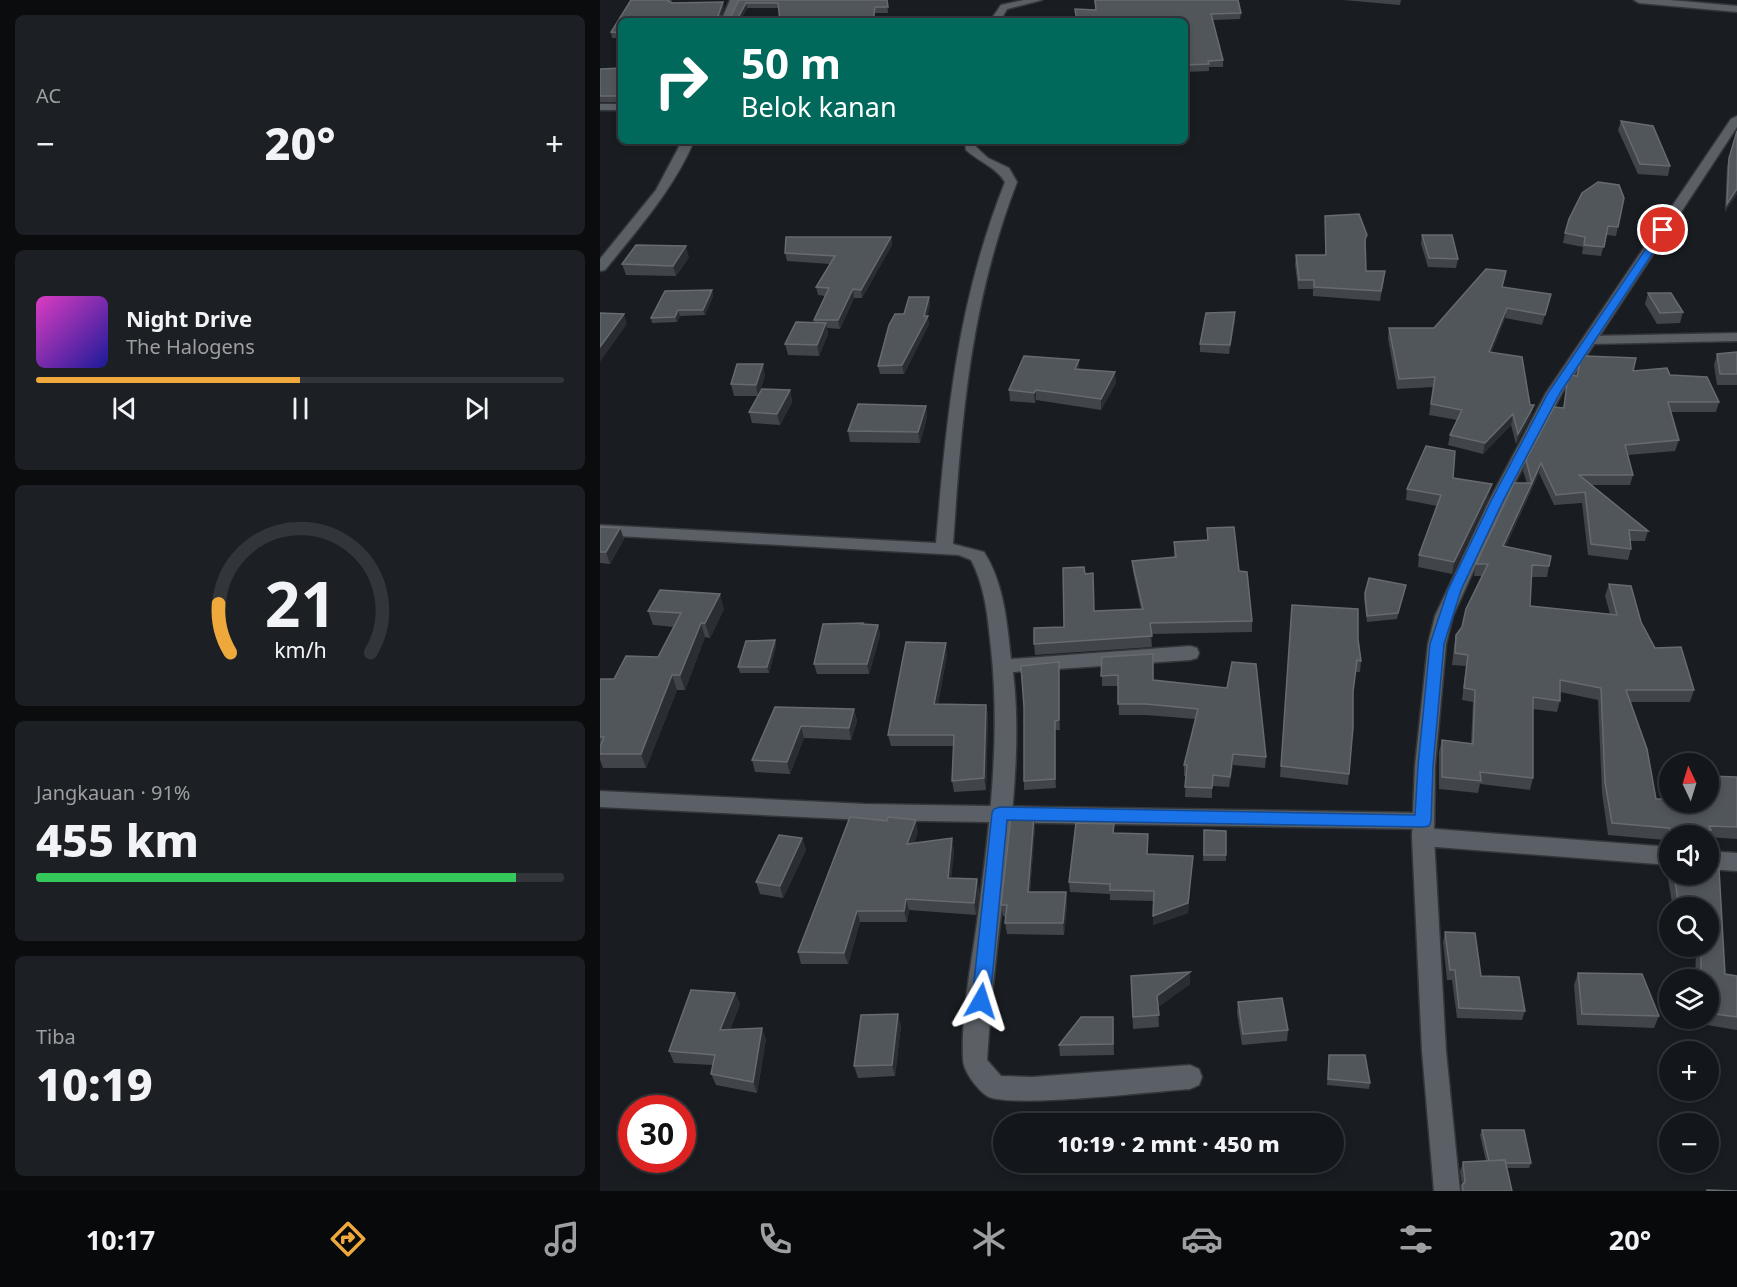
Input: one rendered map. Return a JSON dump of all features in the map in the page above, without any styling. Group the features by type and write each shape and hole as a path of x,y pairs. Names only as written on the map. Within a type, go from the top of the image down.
{"street":[{"path":"727,18 735,0"},
{"path":"997,18 1004,6 1037,0"},
{"path":"1639,0 1737,9"},
{"path":"600,107 618,107"},
{"path":"1447,1191 1434,1051 1423,829 1425,766 1437,644 1444,616 1497,501 1554,393 1737,119"},
{"path":"602,263 681,161 687,144"},
{"path":"944,549 957,395 968,328 992,227 1011,182 1005,171 984,160 970,148 971,144"},
{"path":"1590,340 1737,337"},
{"path":"600,530 944,549 971,552 978,556 983,565 995,610 1005,666 1007,701 1005,781 975,1061 980,1071 995,1087 1032,1089 1190,1077"},
{"path":"1005,666 1190,653"},
{"path":"600,799 865,812 1000,813 1423,829 1659,855"},
{"path":"1719,861 1737,862"}],"building":[{"path":"631,0 667,0 672,3 723,2 718,16 730,18 620,18"},
{"path":"739,0 887,0 888,7 875,7 873,18 780,18 778,3 746,3 738,18 730,18"},
{"path":"1095,0 1238,0 1241,13 1211,14 1223,60 1208,61 1209,64 1188,65 1188,18 1076,18 1075,9 1096,10"},
{"path":"618,21 618,33 611,32"},
{"path":"618,68 618,96 600,96 600,69"},
{"path":"1621,121 1653,126 1670,166 1640,164"},
{"path":"1737,131 1737,189 1727,204 1729,158"},
{"path":"1598,182 1619,185 1624,198 1618,227 1608,226 1604,247 1584,245 1585,237 1565,233 1582,193"},
{"path":"1359,214 1367,235 1365,239 1366,271 1385,271 1381,291 1314,287 1314,280 1299,280 1296,255 1326,255 1325,216"},
{"path":"1422,235 1452,235 1458,259 1429,258"},
{"path":"786,237 891,237 861,290 853,289 838,320 814,320 829,288 816,287 835,256 785,253"},
{"path":"636,245 686,246 673,266 622,264"},
{"path":"1486,269 1506,271 1502,287 1551,294 1545,315 1507,308 1489,352 1522,357 1530,405 1534,405 1518,434 1513,414 1485,443 1450,435 1462,410 1431,404 1435,377 1399,379 1389,328 1434,328"},
{"path":"712,290 703,310 678,310 675,317 651,318 665,291"},
{"path":"1648,293 1671,293 1683,312 1660,313"},
{"path":"909,297 929,297 924,316 928,316 902,365 878,366 889,325 895,314 904,314"},
{"path":"1235,312 1230,345 1200,344 1206,313"},
{"path":"600,313 624,314 600,347"},
{"path":"796,322 826,323 817,345 785,344"},
{"path":"1737,352 1737,374 1720,374 1717,354"},
{"path":"1024,356 1079,360 1075,369 1115,372 1101,399 1036,390 1034,393 1009,390"},
{"path":"1585,356 1636,358 1633,371 1667,368 1670,375 1707,377 1719,402 1668,402 1679,440 1625,445 1633,475 1579,475 1648,531 1629,530 1631,549 1591,544 1585,492 1556,495 1541,463 1532,483 1526,460 1554,407 1564,408 1567,383 1572,375 1577,376 1580,363"},
{"path":"737,364 763,364 756,385 731,384"},
{"path":"762,389 790,390 777,414 749,412"},
{"path":"858,404 926,406 918,432 848,431"},
{"path":"1426,446 1455,451 1453,478 1492,484 1454,562 1419,555 1441,495 1407,489"},
{"path":"1514,483 1532,483 1503,546 1551,556 1549,566 1532,565 1530,606 1617,615 1609,584 1631,586 1641,622 1655,648 1681,647 1694,690 1626,690 1647,749 1656,799 1659,799 1659,813 1719,813 1719,776 1737,777 1737,827 1659,825 1659,827 1612,823 1605,782 1601,688 1560,680 1560,701 1533,697 1533,778 1480,772 1481,781 1442,777 1442,740 1473,744 1475,690 1464,688 1468,655 1455,653 1456,635 1462,627 1466,609 1488,564 1476,564"},
{"path":"600,527 620,528 606,552 600,552"},
{"path":"1234,527 1239,571 1247,572 1252,621 1150,623 1152,636 1034,644 1034,628 1064,627 1063,568 1084,567 1085,574 1093,573 1094,611 1143,609 1132,561 1176,557 1174,542 1208,540 1207,528"},
{"path":"1369,578 1406,585 1398,613 1367,616 1365,593"},
{"path":"660,590 720,594 705,623 701,623 680,675 672,675 641,754 600,754 604,737 600,737 600,679 614,679 626,656 658,657 681,613 648,611"},
{"path":"1292,605 1358,609 1361,661 1357,660 1353,692 1349,774 1281,766"},
{"path":"823,624 878,625 867,664 814,664"},
{"path":"775,640 767,667 738,667 746,641"},
{"path":"906,642 946,643 934,704 986,705 984,778 952,781 954,735 888,735"},
{"path":"1153,654 1153,680 1227,688 1232,662 1256,664 1266,757 1233,754 1230,777 1213,775 1212,788 1185,787 1187,765 1184,765 1198,709 1118,704 1118,675 1101,676 1102,657"},
{"path":"1059,662 1059,720 1055,721 1055,779 1024,781 1024,707 1021,666"},
{"path":"775,707 854,709 849,728 801,726 787,762 752,760"},
{"path":"1011,816 1034,816 1028,892 1066,892 1063,923 1005,923 1007,905 1001,905"},
{"path":"850,817 887,821 888,817 916,820 907,844 952,838 948,878 977,879 974,903 906,899 904,911 857,911 844,953 798,952"},
{"path":"1076,823 1114,824 1113,833 1148,834 1147,854 1193,856 1188,903 1153,916 1154,891 1110,890 1110,884 1069,882"},
{"path":"1204,830 1226,831 1226,855 1204,855"},
{"path":"779,835 802,838 780,886 756,882"},
{"path":"1719,869 1725,974 1737,976 1737,1017 1719,1015 1719,969 1701,969 1701,957 1719,957 1719,897 1677,897 1676,885 1719,885"},
{"path":"1445,932 1475,933 1481,976 1519,977 1525,1011 1459,1008 1455,970 1450,970"},
{"path":"1190,972 1157,996 1159,1015 1133,1017 1131,976"},
{"path":"1578,973 1642,974 1659,1016 1582,1014"},
{"path":"691,990 735,993 720,1030 762,1028 753,1082 711,1074 715,1055 669,1051"},
{"path":"1282,998 1288,1030 1243,1034 1238,1002"},
{"path":"898,1014 892,1065 854,1066 861,1015"},
{"path":"1081,1017 1113,1017 1113,1044 1059,1045"},
{"path":"1329,1055 1365,1055 1370,1083 1328,1079"},
{"path":"1482,1130 1524,1130 1531,1163 1489,1161"},
{"path":"1505,1160 1512,1191 1463,1191 1462,1185 1465,1182 1463,1162"}],"route":[{"path":"981,1001 1000,813 1423,821 1425,766 1437,644 1454,590 1497,501 1554,393 1663,230"}]}
